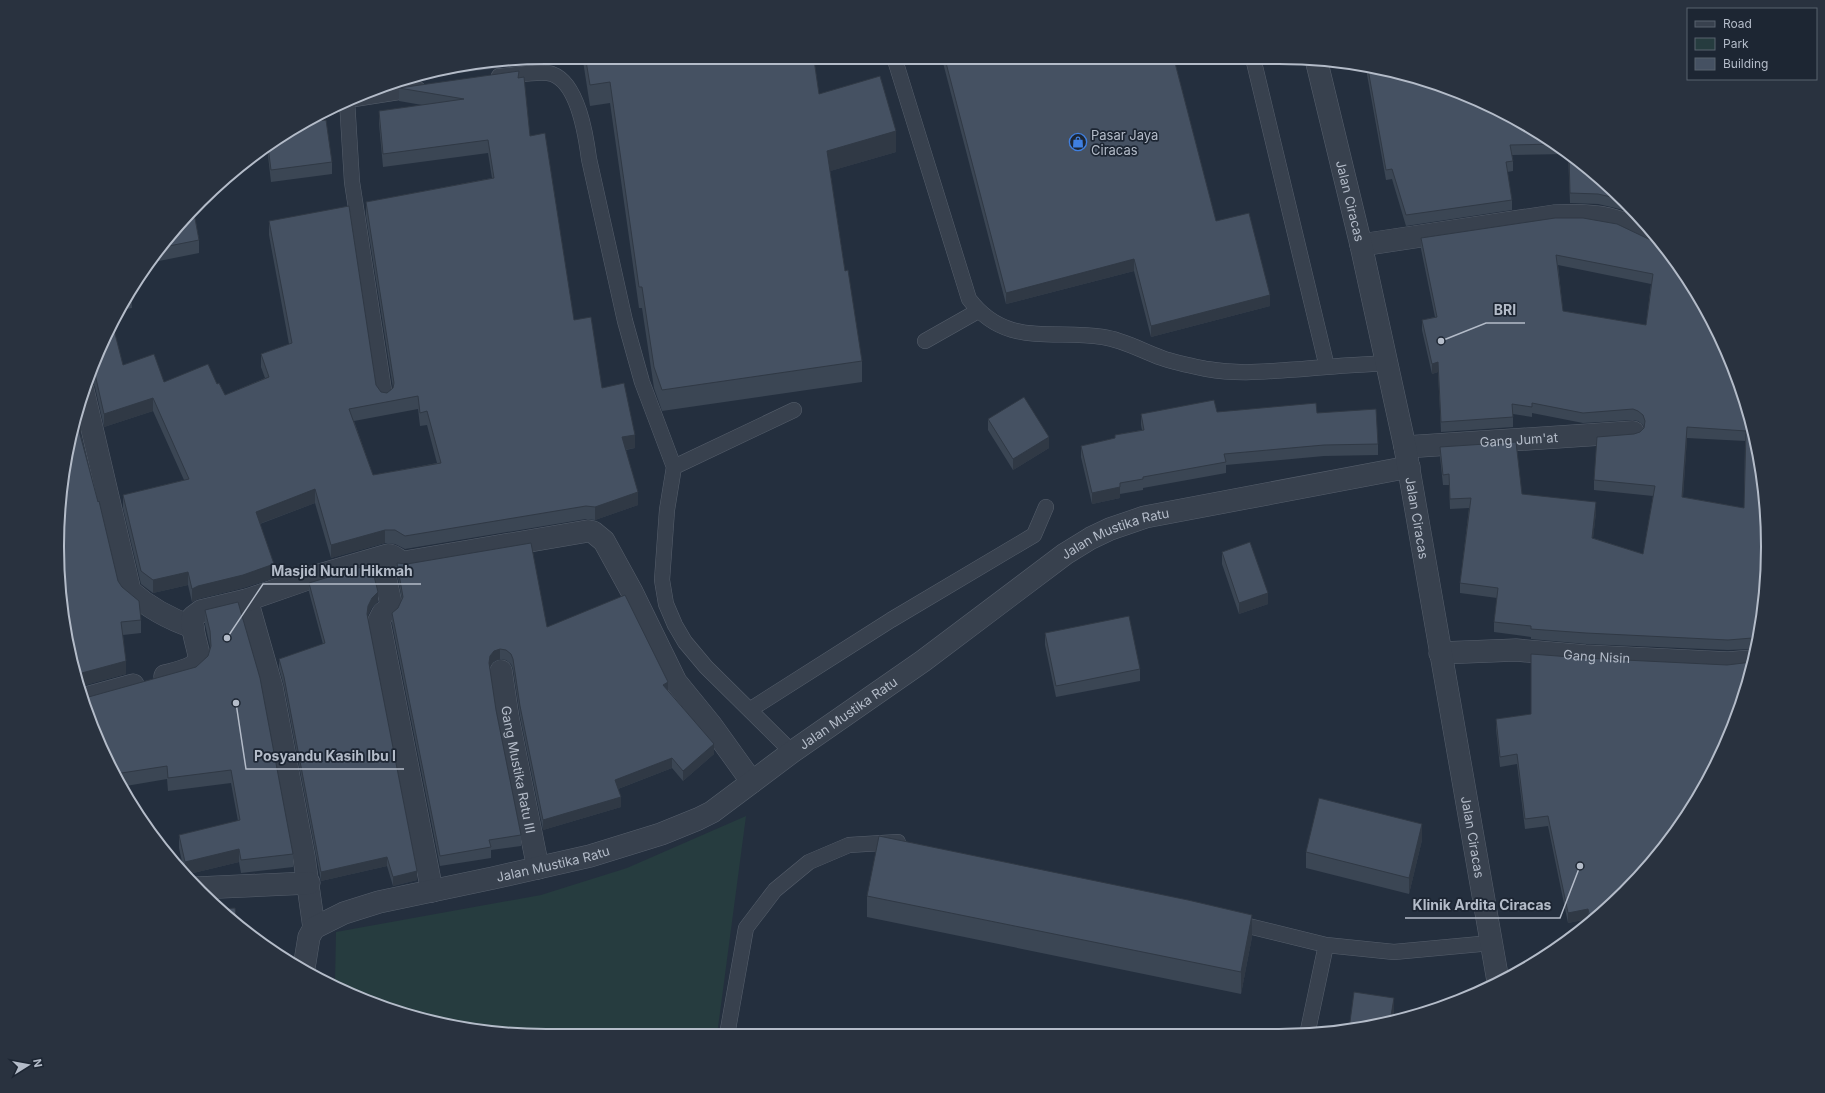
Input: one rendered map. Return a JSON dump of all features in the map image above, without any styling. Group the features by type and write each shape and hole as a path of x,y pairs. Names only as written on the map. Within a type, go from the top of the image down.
{"street":[{"name":"Jalan Ciracas","path":"1318,66 1361,246 1407,457 1497,976"},
{"path":"1361,246 1554,216 1577,215 1602,217 1637,227 1644,232"},
{"path":"86,403 130,591 156,611 173,621 193,627"},
{"name":"Gang Jum'at","path":"1407,457 1633,432"},
{"name":"Jalan Mustika Ratu","path":"314,928 344,913 379,902 538,868 620,847 698,819 712,812 792,752 923,661 1065,554 1091,538 1110,529 1145,517 1407,457"},
{"path":"88,697 192,668 199,659 193,627 194,617 201,611 247,600 316,576 390,555 399,561 405,562 550,538 583,531 593,532 604,541 632,592 676,682 711,725 752,782"},
{"path":"381,558 391,604 390,608 382,613 379,622 432,891"},
{"path":"247,600 272,688 309,883 314,928 309,937 305,964"},
{"name":"Gang Nisin","path":"1440,653 1516,650 1585,656 1728,663 1747,661"},
{"name":"Gang Mustika Ratu III","path":"501,671 508,718 538,868"},
{"path":"205,888 309,883"}],"lane":[{"path":"896,64 970,299 978,311 991,320 1009,329 1029,335 1088,335 1111,338 1126,342 1163,359 1207,369 1242,374 1387,363"},
{"path":"1254,64 1327,367"},
{"path":"482,79 551,73 564,84 576,101 586,139 589,159 625,321 642,382 674,467 667,510 662,580 666,604 675,625 685,642 706,667 751,709 792,752"},
{"path":"377,95 434,86"},
{"path":"348,107 352,182 385,397"},
{"path":"925,341 978,311"},
{"path":"674,467 794,410"},
{"path":"751,709 890,620 1034,535 1046,507"},
{"path":"728,1029 746,928 775,890 809,862 849,845 898,842 913,846"},
{"path":"1219,919 1326,945 1394,952 1491,943"},
{"path":"1308,1028 1326,945"}],"green space":[{"path":"746,816 718,1029 546,1029 484,1025 422,1013 362,992 335,980 336,932 541,895 627,868"}],"building":[{"path":"586,64 815,64 819,94 880,76 896,131 827,151 845,271 848,270 862,361 662,390 654,367 642,287 639,287 610,82 590,85"},
{"name":"Pasar Jaya Ciracas","path":"946,64 1175,64 1216,221 1249,213 1270,295 1151,326 1134,259 1006,293"},
{"path":"519,71 518,78 524,77 530,136 545,133 574,320 591,317 602,388 624,383 635,435 622,437 638,492 595,507 586,506 405,536 395,530 385,530 331,545 315,489 256,512 274,564 243,575 198,586 192,589 188,572 153,580 141,571 123,495 189,479 153,398 104,414 96,376 115,332 123,365 154,354 164,382 208,364 217,384 219,383 225,395 269,377 261,354 292,343 269,221 349,206 376,385 381,392 387,393 393,388 394,383 366,202 494,178 488,140 383,154 379,111 464,99 399,88","holes":["418,396 420,413 427,411 441,463 373,475 349,409"]},
{"path":"1369,72 1403,80 1463,101 1492,114 1546,144 1510,145 1513,161 1506,162 1512,200 1406,215 1392,169 1386,170"},
{"path":"326,120 332,162 271,170 269,152 278,145 321,121"},
{"path":"1569,162 1611,197 1598,194 1570,193"},
{"path":"195,216 199,240 170,246"},
{"path":"1555,218 1583,218 1617,224 1651,240 1680,278 1711,333 1724,362 1745,422 1752,452 1760,515 1760,578 1752,638 1728,640 1586,633 1531,629 1531,626 1494,622 1498,588 1460,583 1471,498 1450,499 1449,474 1443,475 1440,447 1516,442 1522,494 1596,502 1592,538 1643,554 1655,486 1594,480 1597,437 1634,434 1640,432 1644,428 1645,421 1643,415 1633,409 1583,413 1532,403 1532,407 1512,404 1513,417 1441,422 1438,362 1432,364 1422,320 1437,317 1421,238","holes":["1556,255 1653,274 1646,325 1563,311","1687,427 1746,431 1744,508 1682,497"]},
{"path":"1024,397 1049,437 1013,459 988,419"},
{"path":"1214,400 1217,412 1316,403 1317,413 1376,409 1378,444 1324,445 1224,454 1226,462 1143,477 1143,479 1120,483 1120,487 1092,493 1081,446 1115,438 1115,435 1144,430 1141,414"},
{"path":"78,429 98,502 99,501 118,581 122,587 139,601 141,620 121,622 126,661 81,673 73,641 65,578 64,546 68,484"},
{"path":"1250,542 1268,593 1239,603 1222,552"},
{"path":"531,543 547,627 625,595 668,682 663,685 714,744 683,771 672,758 615,780 621,797 543,820 520,706 513,659 511,654 506,650 500,649 494,651 490,656 489,663 496,710 521,835 489,840 491,847 440,856 392,613 398,608 403,597 397,563 407,564"},
{"path":"371,564 378,592 372,598 368,606 367,614 417,871 393,877 387,857 321,872 284,677 279,659 325,643 309,583"},
{"path":"238,602 260,678 293,854 241,860 239,849 185,862 179,835 240,820 231,770 168,778 167,766 121,773 101,731 90,702 88,697 196,667 208,656 211,646 210,631 205,610"},
{"path":"1129,616 1140,669 1056,686 1045,633"},
{"path":"1531,654 1727,665 1747,663 1724,731 1711,760 1680,815 1641,865 1620,888 1589,915 1588,909 1568,913 1548,816 1525,819 1517,754 1500,757 1496,719 1531,714"},
{"path":"1319,798 1422,824 1409,878 1306,852"},
{"path":"879,836 1188,900 1252,915 1241,972 867,896"},
{"path":"235,908 236,915 228,909"},
{"path":"1354,992 1394,998 1391,1016 1350,1024"}],"place":[{"name":"Pasar Jaya Ciracas","path":"1078,142"},
{"name":"BRI","path":"1441,341"},
{"name":"Masjid Nurul Hikmah","path":"227,638"},
{"name":"Posyandu Kasih Ibu I","path":"236,703"},
{"name":"Klinik Ardita Ciracas","path":"1580,866"}]}
